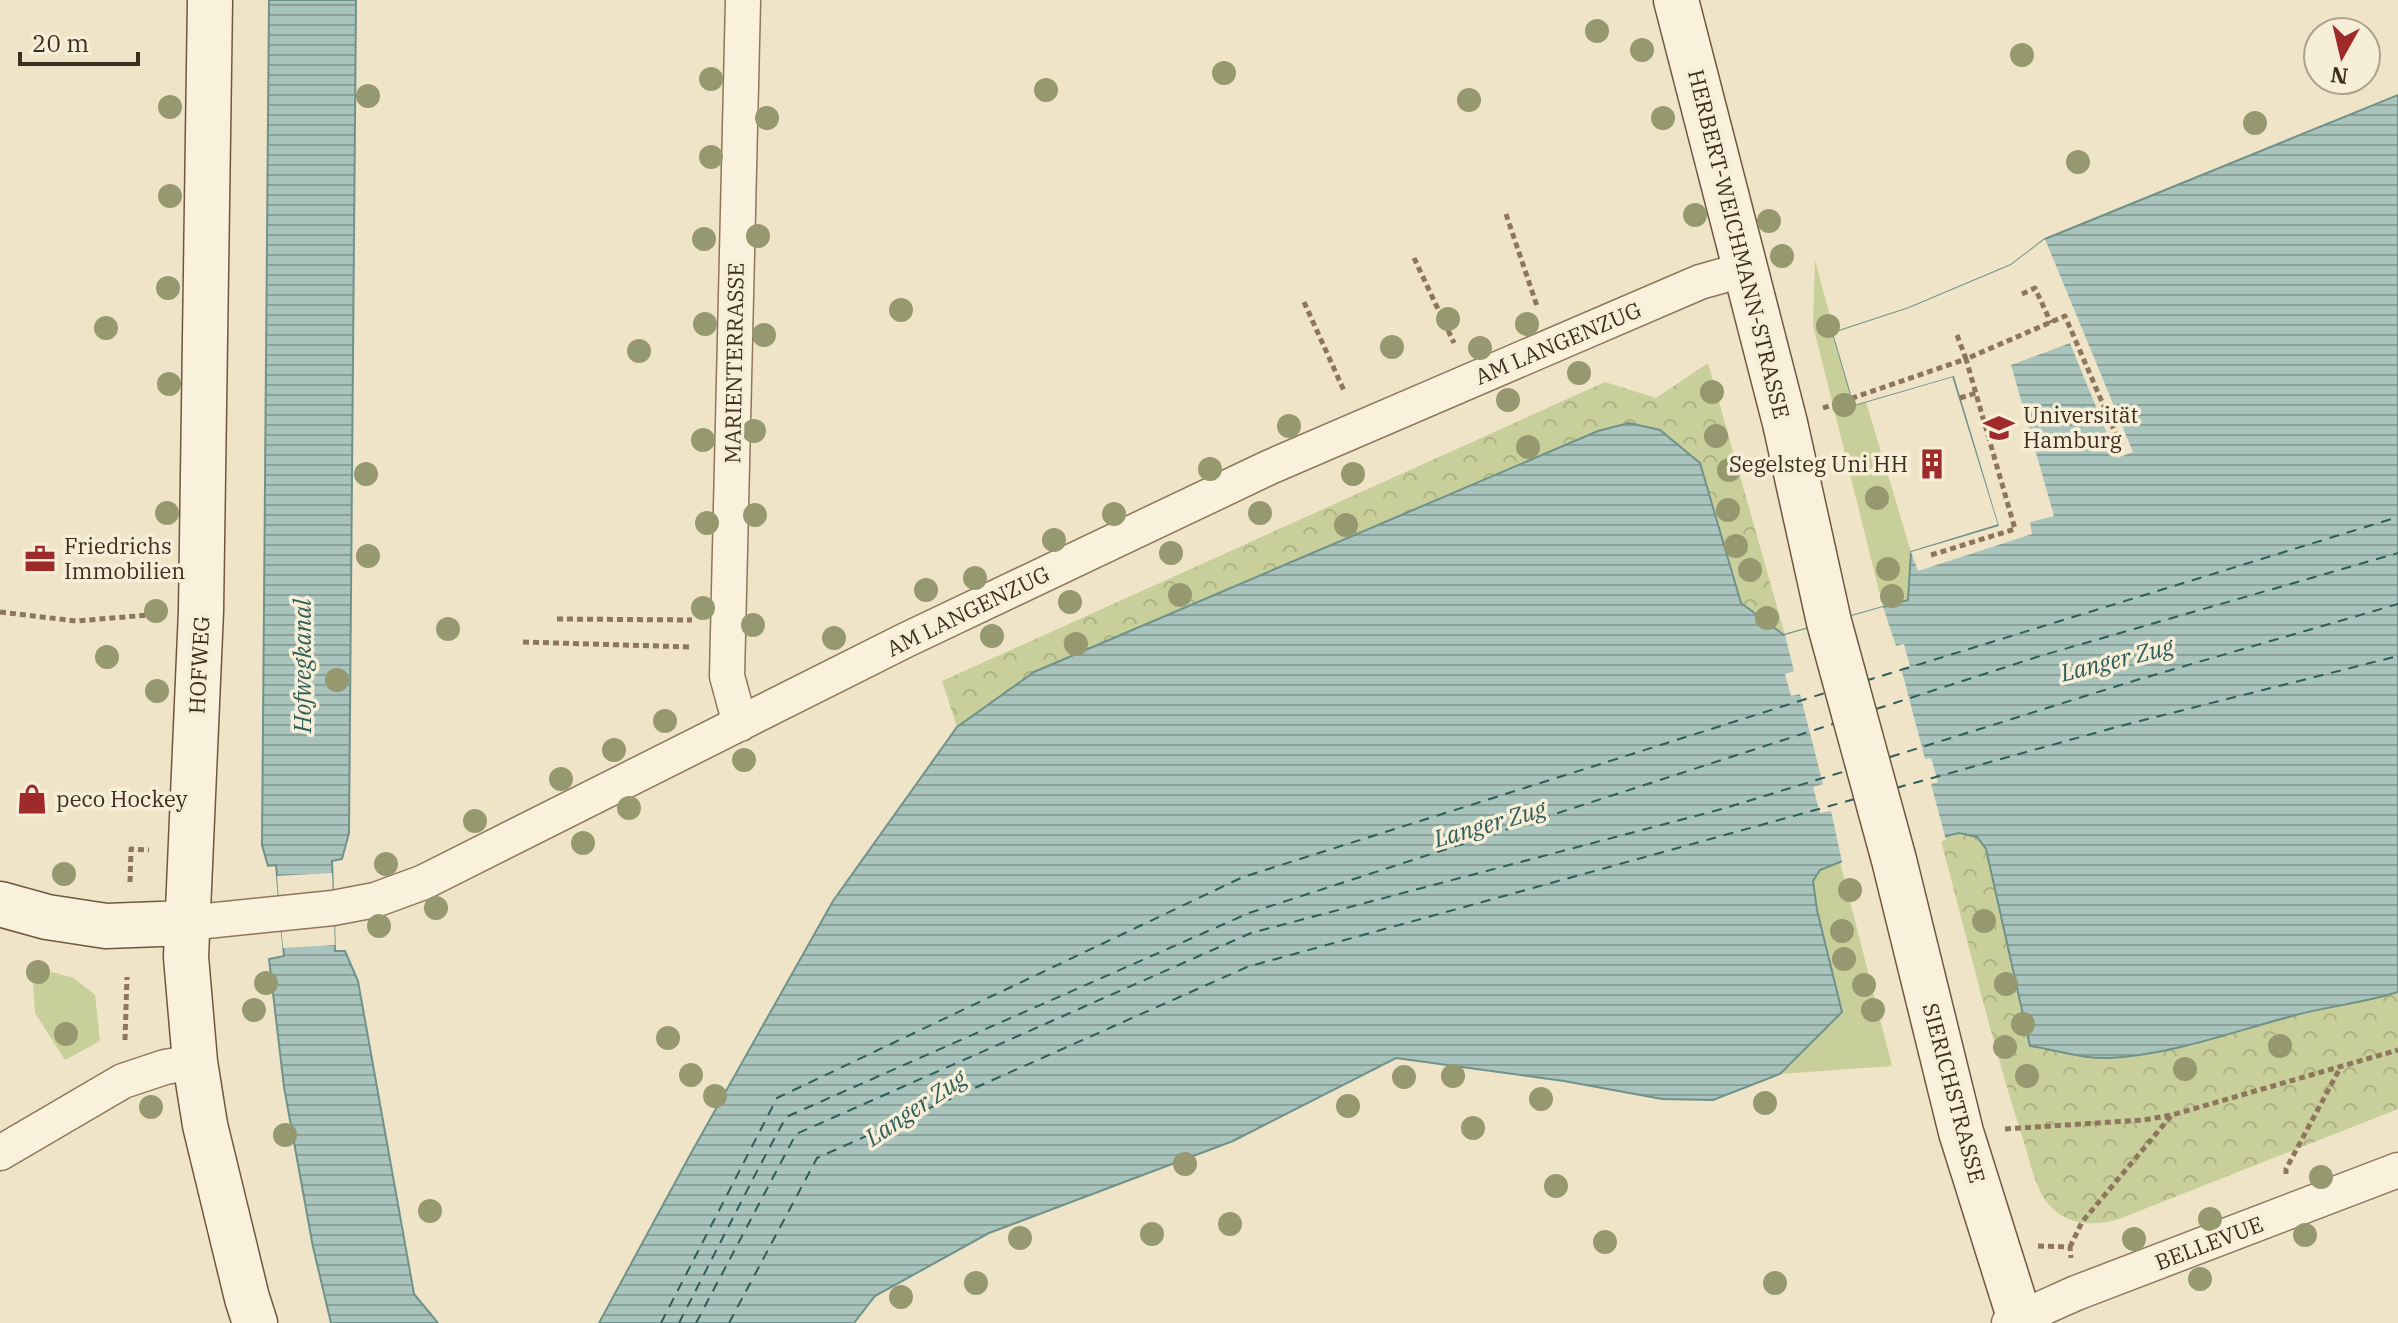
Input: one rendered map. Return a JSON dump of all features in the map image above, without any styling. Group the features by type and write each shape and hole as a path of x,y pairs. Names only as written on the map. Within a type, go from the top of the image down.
{"street":[{"name":"HOFWEG","path":"210,0 201,611 187,923 187,992 195,1062 212,1156 255,1323"},
{"name":"MARIENTERRASSE","path":"740,724 727,676 743,0"},
{"name":"HERBERT-WEICHMANN-STRASSE","path":"1676,0 1785,423 1829,622 1894,860"},
{"name":"AM LANGENZUG","path":"187,923 333,908 375,900 424,882 906,640 1270,467 1700,282 1746,269"},
{"name":"SIERICHSTRASSE","path":"1894,860 1961,1132 1997,1245 2017,1321"},
{"path":"0,904 47,917 106,926 187,923"},
{"path":"0,1153 123,1081 165,1067 195,1062"},
{"name":"BELLEVUE","path":"2017,1321 2076,1293 2398,1170"}],"path":[{"path":"1506,214 1537,306"},
{"path":"1414,258 1454,343"},
{"path":"2022,294 2035,288 2051,323"},
{"path":"1304,302 1345,393"},
{"path":"1852,397 1966,359 2065,316 2121,446"},
{"path":"1931,555 2015,529 1957,335"},
{"path":"1960,398 1976,393"},
{"path":"0,612 76,621 201,611"},
{"path":"557,619 693,620"},
{"path":"523,642 692,647"},
{"path":"130,882 131,849 155,851"},
{"path":"123,1081 127,977"},
{"path":"1961,1132 2143,1120 2172,1115 2398,1050"},
{"path":"2289,1212 2284,1189 2286,1169 2340,1069"},
{"path":"2076,1293 2070,1247 2082,1222 2172,1115"},
{"path":"1997,1245 2070,1247"}],"green space":[{"path":"1815,260 1854,405 1866,402 1911,552 1908,600 1883,607 1813,325"},
{"path":"1708,363 1785,635 1741,603 1700,463 1598,431 1034,672 957,727 942,681 1605,382 1656,398"},
{"path":"1959,833 1977,837 1986,849 2030,1046 2089,1057 2133,1056 2398,992 2398,1109 2119,1219 2083,1223 2058,1213 2041,1193 2011,1102 1940,837"},
{"path":"1840,862 1892,1066 1780,1074 1842,1012 1813,881 1820,870"},
{"path":"52,972 74,978 95,995 100,1041 65,1060 35,1013 33,985"}],"water":[{"name":"Hofwegkanal","path":"269,0 356,0 349,833 342,859 332,861 335,951 345,951 358,981 414,1294 438,1323 331,1323 313,1247 284,1087 269,959 284,956 276,865 268,866 262,845"},
{"name":"Langer Zug","path":"2398,95 2398,992 2133,1056 2089,1057 2030,1046 1986,849 1977,837 1959,833 1840,862 1820,870 1813,881 1817,910 1842,1012 1780,1074 1713,1100 1662,1099 1564,1081 1396,1058 1233,1141 989,1233 875,1296 854,1323 599,1323 833,901 957,727 1034,672 1598,431 1629,423 1660,430 1700,463 1741,603 1784,635 1908,600 1911,552 1999,525 1953,376 1854,405 1833,333 1909,308 2011,265 2045,239"}],"pier":[{"name":"Universität Hamburg","path":"2045,239 2133,452 2117,458 2070,343 2011,365 2054,516 2030,522 2032,534 1918,571 1911,552 1999,526 1954,376 1854,405 1833,333 1909,308 2011,265"},
{"path":"1883,607 1896,646 1904,644 1910,666 1901,668 1925,759 1931,758 1938,782 1931,784 1946,840 1843,866 1831,811 1820,813 1813,787 1823,784 1800,694 1791,696 1785,674 1794,671 1785,635"},
{"path":"332,873 335,945 283,948 277,876"}],"ferry route":[{"path":"1865,681 2398,517"},
{"path":"1876,709 2040,656 2398,553"},
{"path":"1890,757 2140,679 2398,604"},
{"path":"1896,788 2124,725 2398,656"},
{"path":"661,1323 777,1098 1243,877 1825,693"},
{"path":"679,1323 786,1117 1249,913 1836,723"},
{"path":"696,1323 796,1134 1251,933 1722,809 1849,770"},
{"path":"729,1323 817,1158 1247,967 1855,799"}],"place":[{"name":"Universität Hamburg","path":"1999,428"},
{"name":"Segelsteg Uni HH","path":"1932,464"},
{"name":"Friedrichs Immobilien","path":"40,559"},
{"name":"peco Hockey","path":"32,799"}]}
